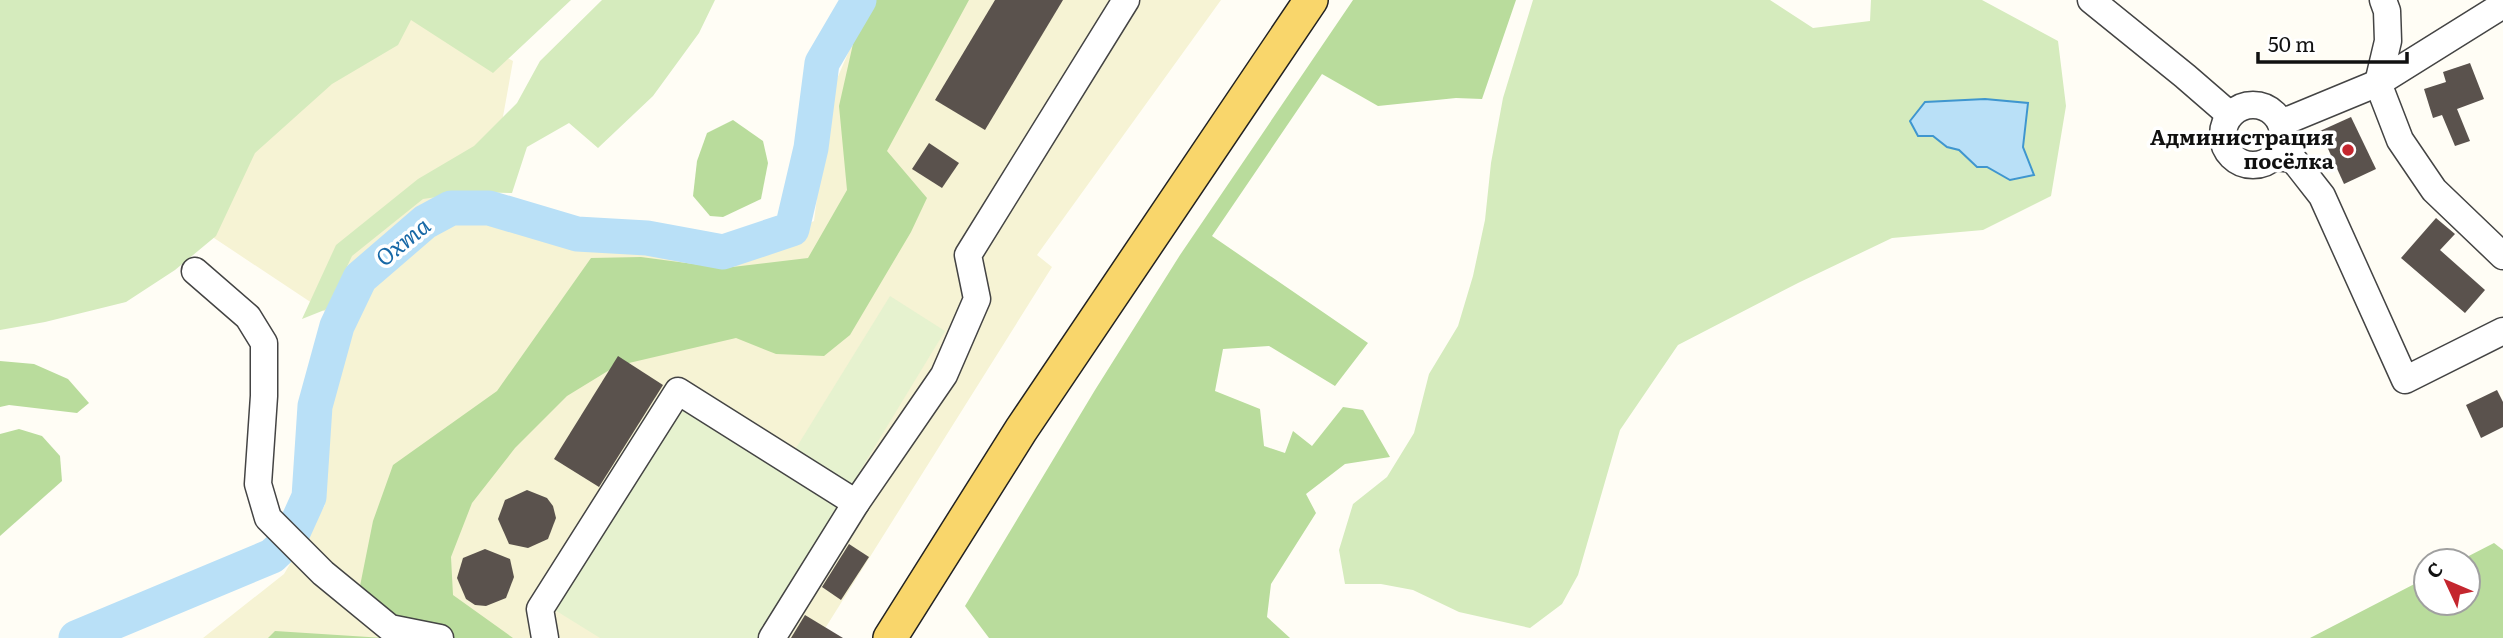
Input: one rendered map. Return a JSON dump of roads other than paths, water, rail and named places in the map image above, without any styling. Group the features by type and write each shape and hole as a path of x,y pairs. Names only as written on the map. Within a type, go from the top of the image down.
{"main road":[{"path":"890,638 1021,430 1311,0"}],"street":[{"path":"772,638 856,503 944,375 976,299 968,255 1126,0"},
{"path":"2091,0 2230,116"},
{"path":"2383,0 2387,12 2388,41 2378,83 2400,140 2434,190 2503,256"},
{"path":"2281,123 2378,83 2503,5"},
{"path":"2251,104 2266,107 2281,123 2282,145 2274,157 2262,165 2247,165 2233,159 2224,147 2222,133 2226,118 2237,108 2251,104"},
{"path":"2274,157 2293,159 2322,196 2406,380 2503,331"},
{"path":"195,271 248,317 264,343 264,396 258,484 268,518 323,573 390,628 440,638"},
{"path":"545,638 540,610 678,391 856,503"}],"water":[{"path":"1985,99 2028,103 2023,147 2034,175 2010,180 1987,167 1977,167 1959,150 1947,147 1933,136 1918,136 1910,121 1925,102"}],"waterway":[{"name":"Охта","path":"76,638 272,556 290,539 309,497 315,406 337,326 360,278 425,222 451,208 489,208 577,234 647,238 723,252 792,229 811,148 822,63 859,0"}],"place":[{"name":"Администрация посёлка","path":"2348,150"}]}
